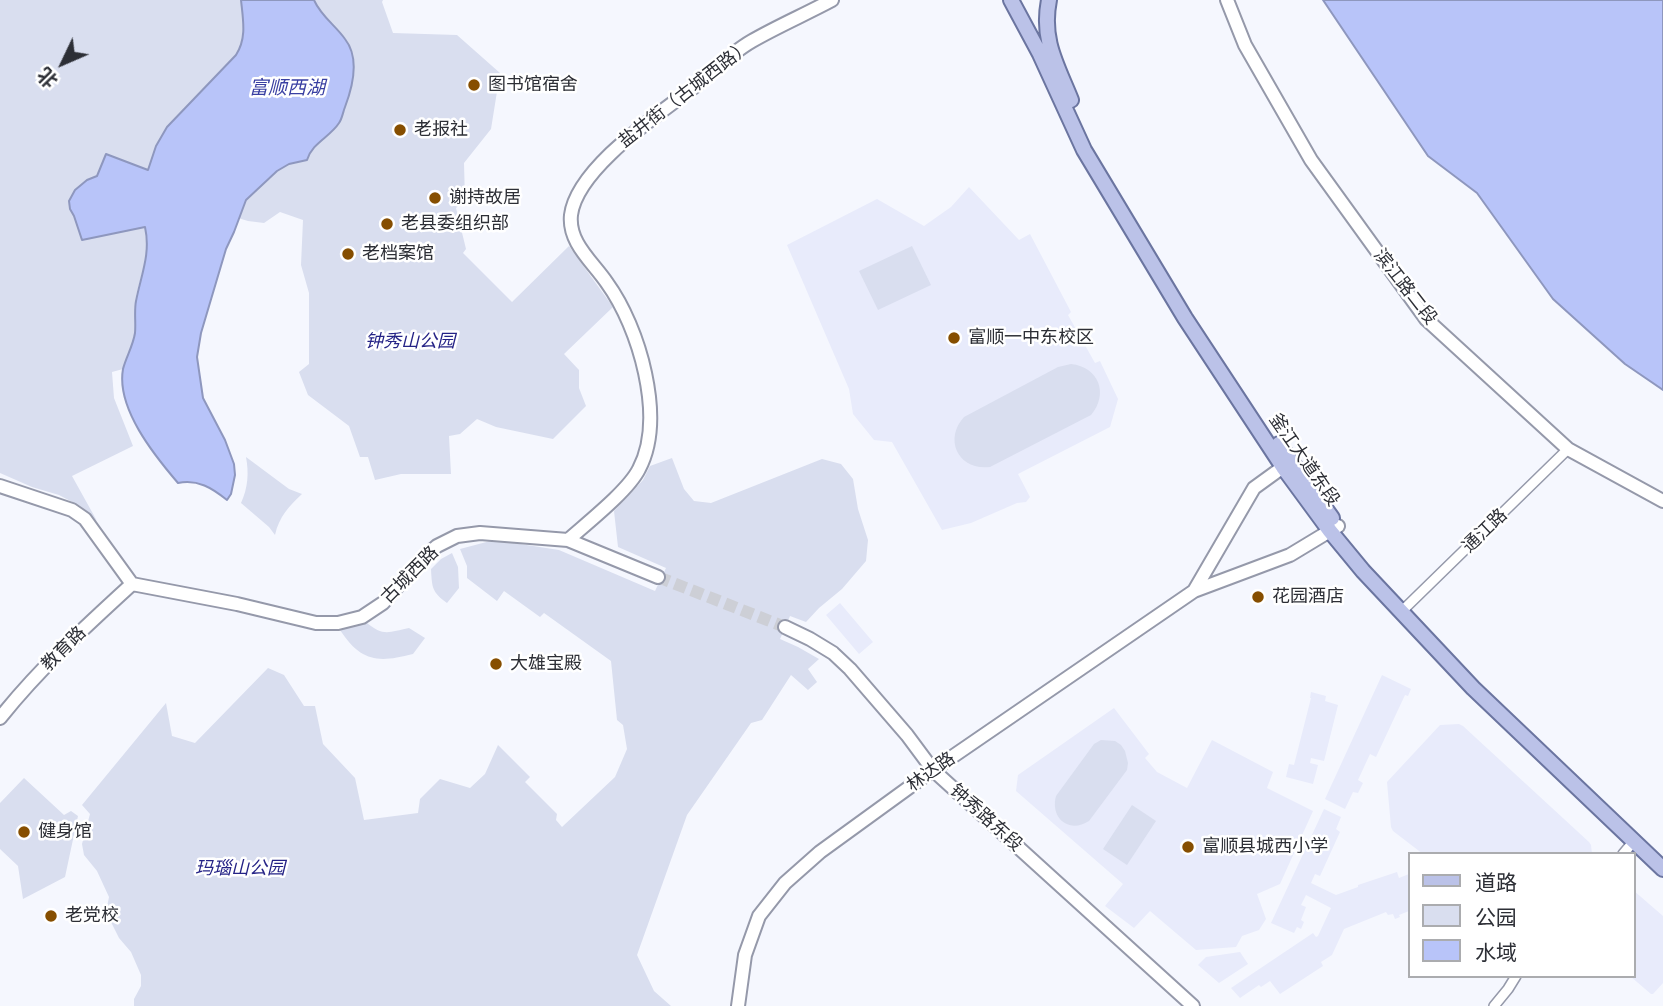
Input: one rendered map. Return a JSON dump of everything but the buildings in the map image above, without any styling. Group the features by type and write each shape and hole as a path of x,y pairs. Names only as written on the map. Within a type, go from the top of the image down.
{"main road":[{"name":"釜江大道东段","path":"1011,0 1040,54 1084,149 1185,318 1283,467 1334,528"},
{"name":"釜江大道东段","path":"1049,0 1046,28 1049,47 1087,138 1186,305 1363,571 1663,857"},
{"name":"釜江大道东段","path":"1404,609 1473,688 1663,869"}],"street":[{"name":"盐井街（古城西路）","path":"568,541 624,489 639,470 648,445 650,419 648,387 641,355 628,318 609,285 571,232 572,213 582,187 612,151 750,42 832,0"},
{"name":"滨江路二段","path":"1227,0 1245,45 1311,160 1426,319 1568,449 1663,501"},
{"name":"通江路","path":"1404,609 1568,449"},
{"path":"1194,591 1254,488 1283,467"},
{"path":"0,486 72,510 85,519 132,584"},
{"path":"1194,591 1290,555 1334,528"},
{"name":"古城西路","path":"132,584 237,604 316,623 338,623 362,617 383,603 437,546 457,536 480,533 568,541 658,577"},
{"name":"教育路","path":"0,718 61,652 132,584"},
{"name":"林达路","path":"738,1006 745,955 754,929 760,916 785,883 820,852 933,770 1194,591"},
{"name":"钟秀路东段","path":"785,627 833,653 907,735 933,770 1193,1006"},
{"path":"1625,852 1634,841"},
{"path":"1494,1006 1515,978"}],"shaded area":[{"name":"富顺一中东校区","path":"969,187 1019,240 1030,234 1071,312 1068,315 1095,363 1100,361 1118,399 1110,427 1018,474 1030,497 1026,502 1017,503 971,523 942,530 892,442 874,440 853,414 849,389 787,245 877,199 924,226 951,207"},
{"path":"840,603 873,642 859,654 826,615"},
{"path":"1382,675 1411,689 1408,696 1405,695 1376,757 1370,754 1358,780 1363,783 1358,793 1353,792 1345,809 1325,799"},
{"path":"1311,692 1326,696 1325,701 1338,705 1324,761 1311,758 1310,763 1318,765 1313,784 1286,777 1289,764 1294,765"},
{"name":"富顺县城西小学","path":"1114,708 1149,754 1145,758 1157,772 1187,788 1212,740 1273,772 1267,788 1313,811 1280,884 1257,894 1266,919 1259,930 1242,936 1236,947 1196,950 1150,911 1134,928 1105,906 1123,884 1016,791 1018,775"},
{"path":"1459,724 1589,842 1592,852 1420,852 1391,827 1387,782 1440,725"},
{"path":"1324,809 1341,817 1336,829 1340,832 1320,876 1315,874 1311,883 1336,895 1397,872 1399,878 1408,874 1408,911 1395,919 1393,914 1388,915 1386,912 1344,929 1332,955 1321,962 1323,966 1280,994 1270,981 1240,998 1231,988 1313,933 1318,936 1331,908 1306,895 1301,905 1306,907 1301,929 1297,927 1294,933 1271,923"},
{"path":"1635,892 1663,916 1663,983 1651,994 1632,978 1635,978"},
{"path":"1240,952 1248,964 1219,983 1198,965 1206,957"}],"green space":[{"path":"0,0 241,0 243,35 236,55 156,146 148,170 97,176 87,180 70,209 82,240 145,227 147,238 146,257 135,303 135,328 131,350 123,369 112,372 114,398 133,446 72,476 97,521 80,506 59,495 0,473"},
{"name":"钟秀山公园","path":"314,0 383,0 393,33 457,35 500,73 491,129 464,163 465,200 456,208 466,249 463,253 512,302 569,246 613,307 564,354 579,370 579,388 586,406 553,439 496,427 477,419 460,434 449,436 451,474 401,474 375,480 368,457 360,457 349,426 308,395 299,372 309,364 309,293 301,265 303,220 280,212 264,223 238,218 246,200 277,171 289,164 307,160 309,152 339,123 345,39 323,15"},
{"path":"912,246 931,285 878,310 859,271"},
{"path":"1071,364 1088,370 1098,383 1099,399 1091,415 990,467 979,467 963,459 955,444 955,435 964,417 1058,367"},
{"path":"246,457 289,489 302,494 285,512 275,535 241,503 247,480"},
{"name":"玛瑙山公园","path":"672,458 684,489 694,501 711,503 822,459 841,464 853,479 858,509 868,540 866,561 842,589 806,622 790,616 780,639 819,659 808,669 817,682 808,690 791,675 762,720 751,723 687,815 637,955 654,991 671,1006 134,1006 134,999 141,986 141,975 131,952 119,938 106,912 109,897 97,871 84,855 82,844 90,814 82,805 166,703 172,736 195,743 268,668 284,675 304,706 315,706 323,744 355,778 364,820 418,813 420,799 440,779 470,788 485,774 498,745 530,777 525,782 557,814 556,820 562,827 615,777 627,749 623,725 617,720 611,661 544,613 540,617 504,591 497,601 467,578 467,566 460,549 494,540 559,550 655,591 666,568 618,547 614,511 643,480 650,466"},
{"path":"452,553 458,567 459,588 447,603 434,589 431,569"},
{"path":"366,622 382,632 409,628 425,638 413,654 390,659 371,657 355,649 340,630"},
{"path":"1101,740 1115,741 1121,745 1128,763 1127,770 1089,821 1082,825 1068,825 1056,811 1056,796 1094,744"},
{"path":"24,778 64,815 71,811 78,816 65,877 23,899 18,866 0,849 0,803"},
{"path":"1132,805 1156,821 1127,865 1103,849"}],"water":[{"name":"富顺西湖","path":"241,0 314,0 350,47 354,72 341,120 335,128 313,149 307,160 289,164 277,171 246,200 226,249 201,333 197,357 203,398 234,464 235,475 227,500 204,486 192,482 178,483 148,445 125,399 123,369 135,333 135,305 146,255 145,227 82,240 69,201 75,190 97,176 106,154 148,170 156,146 167,127 236,55 243,35"},
{"path":"1323,0 1663,0 1663,390 1625,364 1553,299 1477,193 1428,156"}],"tunnel":[{"path":"658,577 785,627"}],"place":[{"name":"图书馆宿舍","path":"474,85"},
{"name":"老报社","path":"400,130"},
{"name":"谢持故居","path":"435,198"},
{"name":"老县委组织部","path":"387,224"},
{"name":"老档案馆","path":"348,254"},
{"name":"富顺一中东校区","path":"954,338"},
{"name":"花园酒店","path":"1258,597"},
{"name":"大雄宝殿","path":"496,664"},
{"name":"健身馆","path":"24,832"},
{"name":"富顺县城西小学","path":"1188,847"},
{"name":"老党校","path":"51,916"}]}
